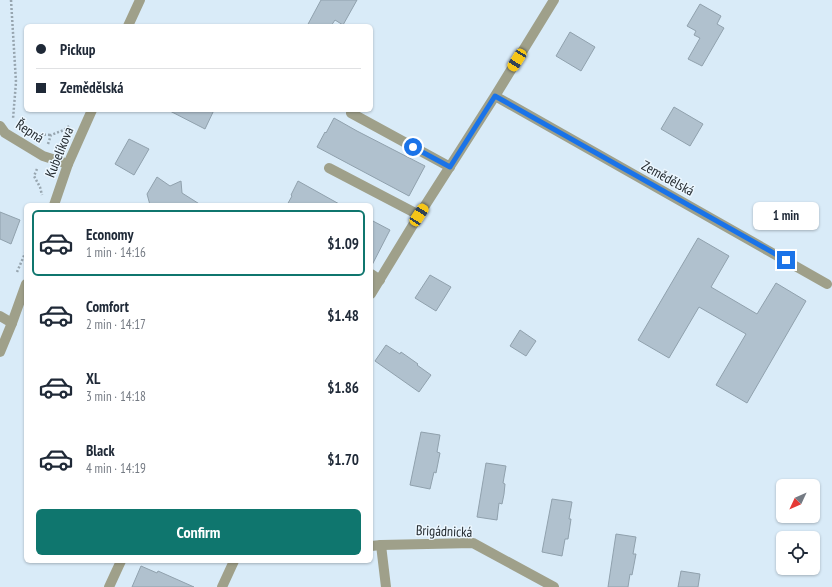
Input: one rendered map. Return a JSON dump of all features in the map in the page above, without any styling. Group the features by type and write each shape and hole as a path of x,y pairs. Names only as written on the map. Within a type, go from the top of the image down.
{"street":[{"path":"129,24 140,0"},
{"path":"373,287 376,277 450,167 554,0"},
{"name":"Zemědělská","path":"495,96 827,284"},
{"name":"Kubelíkova","path":"55,203 68,164 91,112"},
{"path":"351,113 450,167"},
{"name":"Řepná","path":"0,126 5,133 43,156 68,164"},
{"path":"329,168 419,215"},
{"path":"0,352 24,290"},
{"path":"0,316 12,323"},
{"name":"Brigádnická","path":"376,545 473,544 554,587"},
{"path":"376,545 386,587"},
{"path":"109,587 120,563"},
{"path":"222,587 233,563"}],"path":[{"path":"11,0 16,82 13,123"}],"building":[{"path":"321,0 357,0 344,24 335,20 332,24 308,24"},
{"path":"700,4 721,16 717,24 724,28 702,66 688,59 700,38 694,35 696,31 687,26"},
{"path":"570,32 595,47 581,71 556,56"},
{"path":"674,107 703,124 690,146 661,129"},
{"path":"172,112 213,112 205,129"},
{"path":"334,118 425,166 409,196 317,147"},
{"path":"129,139 149,149 134,175 115,164"},
{"path":"157,177 170,186 181,181 182,193 198,203 149,203 147,194"},
{"path":"298,181 337,203 288,203 292,196 291,195"},
{"path":"0,212 20,220 11,244 0,239"},
{"path":"373,221 390,230 373,263"},
{"path":"698,238 729,256 711,287 757,314 776,283 806,301 747,403 716,385 746,334 699,307 669,358 638,340"},
{"path":"430,275 451,287 436,311 415,298"},
{"path":"520,330 536,341 526,356 510,346"},
{"path":"386,345 400,354 401,352 431,375 419,392 375,361"},
{"path":"421,432 440,435 437,452 440,453 436,473 434,472 430,489 410,485"},
{"path":"486,463 506,466 503,483 505,484 504,494 502,504 499,503 497,520 477,517"},
{"path":"552,499 572,502 568,539 565,539 562,556 542,552"},
{"path":"616,534 636,537 633,554 636,554 628,587 608,587"},
{"path":"141,566 157,573 158,571 194,587 132,587"},
{"path":"681,571 700,574 698,587 678,587"}],"route":[{"path":"413,147 450,167 495,96 786,260"}]}
